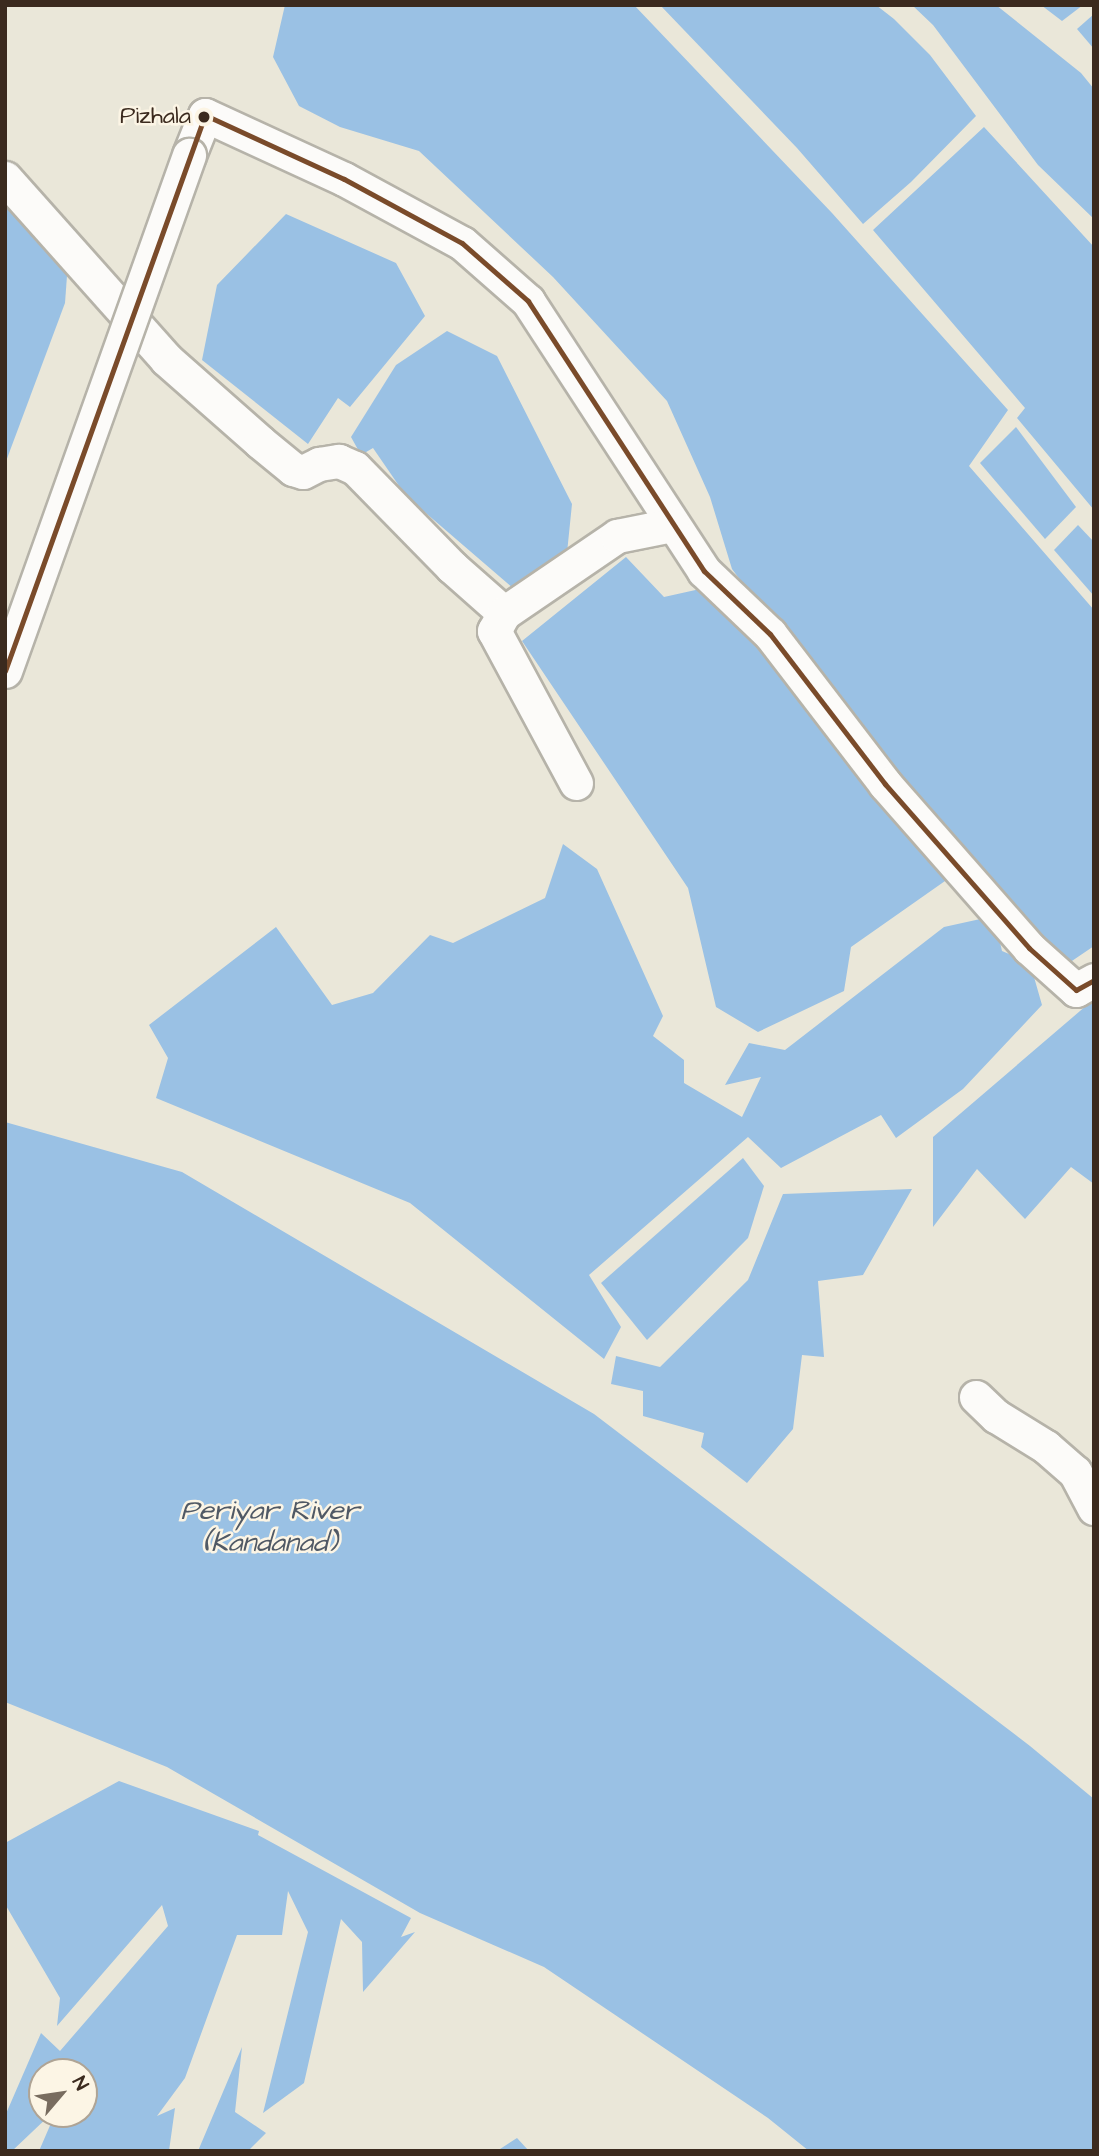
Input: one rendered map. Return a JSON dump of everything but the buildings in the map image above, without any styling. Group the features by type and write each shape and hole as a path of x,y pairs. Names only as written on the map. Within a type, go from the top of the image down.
{"street":[{"path":"5,671 205,115 344,179 462,243 528,301 704,571 770,634 885,784 1029,948 1076,990 1094,980"},
{"path":"5,178 166,359 242,427 293,469 303,472 319,464 339,461 355,468 452,567 504,613"},
{"path":"576,783 494,631 504,613 617,537 672,525"},
{"path":"976,1397 996,1416 1046,1447 1075,1472 1094,1508"}],"water":[{"path":"285,5 634,5 832,213 1008,410 969,466 1094,610 1094,946 1063,967 854,732 732,569 710,497 667,401 553,277 419,151 340,127 299,106 273,57"},
{"path":"660,5 876,5 930,55 976,116 911,182 863,224 797,148"},
{"path":"912,5 996,5 1081,73 1094,89 1094,219 1038,165 933,25"},
{"path":"1041,5 1083,5 1062,21"},
{"path":"1094,14 1094,49 1077,29"},
{"path":"984,127 1094,247 1094,510 1017,418 1025,408 873,230"},
{"path":"5,203 68,262 65,303 5,464"},
{"path":"286,214 396,263 425,316 350,407 338,398 308,444 202,360 217,285"},
{"path":"447,331 497,356 572,504 567,553 514,589 406,496 373,448 361,455 351,437 396,365"},
{"path":"1016,427 1076,507 1045,539 980,463"},
{"path":"1078,525 1094,542 1094,596 1054,550"},
{"path":"626,557 664,597 709,587 797,696 955,874 851,947 844,991 758,1032 716,1007 688,888 522,641"},
{"path":"563,844 597,869 663,1016 653,1036 684,1060 684,1083 742,1117 761,1077 725,1085 749,1043 785,1050 944,927 994,916 1002,951 1030,963 1042,1005 963,1089 896,1138 881,1115 781,1168 748,1137 589,1275 621,1327 604,1359 410,1203 156,1098 168,1058 149,1025 276,927 332,1005 373,993 430,935 453,943 545,898"},
{"path":"1094,999 1094,1184 1071,1167 1025,1219 977,1169 933,1227 933,1137"},
{"name":"Periyar River (Kandanad)","path":"5,1122 182,1172 594,1414 1030,1746 1094,1799 1094,2151 809,2151 768,2118 544,1967 420,1913 167,1767 5,1702"},
{"path":"743,1158 764,1186 748,1238 647,1340 601,1283"},
{"path":"912,1189 863,1275 818,1281 824,1357 802,1355 793,1429 747,1483 701,1447 704,1433 643,1416 643,1391 611,1384 616,1356 660,1367 748,1280 783,1194"},
{"path":"119,1781 259,1831 258,1835 411,1918 401,1937 415,1932 363,1992 362,1942 341,1919 304,2083 263,2113 308,1932 288,1891 282,1935 237,1935 185,2078 157,2116 175,2108 169,2151 39,2151 49,2128 98,2128 98,2058 30,2058 41,2033 60,2051 168,1926 162,1905 57,2026 60,1998 5,1904 5,1843"},
{"path":"242,2047 235,2112 266,2133 248,2151 198,2151"},
{"path":"28,2063 28,2128 36,2128 12,2151 5,2151 5,2116"},
{"path":"517,2138 529,2151 497,2151"}],"transit line":[{"path":"5,671 205,115 344,179 462,243 528,301 704,571 770,634 885,784 1029,948 1076,990 1094,980"}],"place":[{"name":"Pizhala","path":"204,117"}]}
